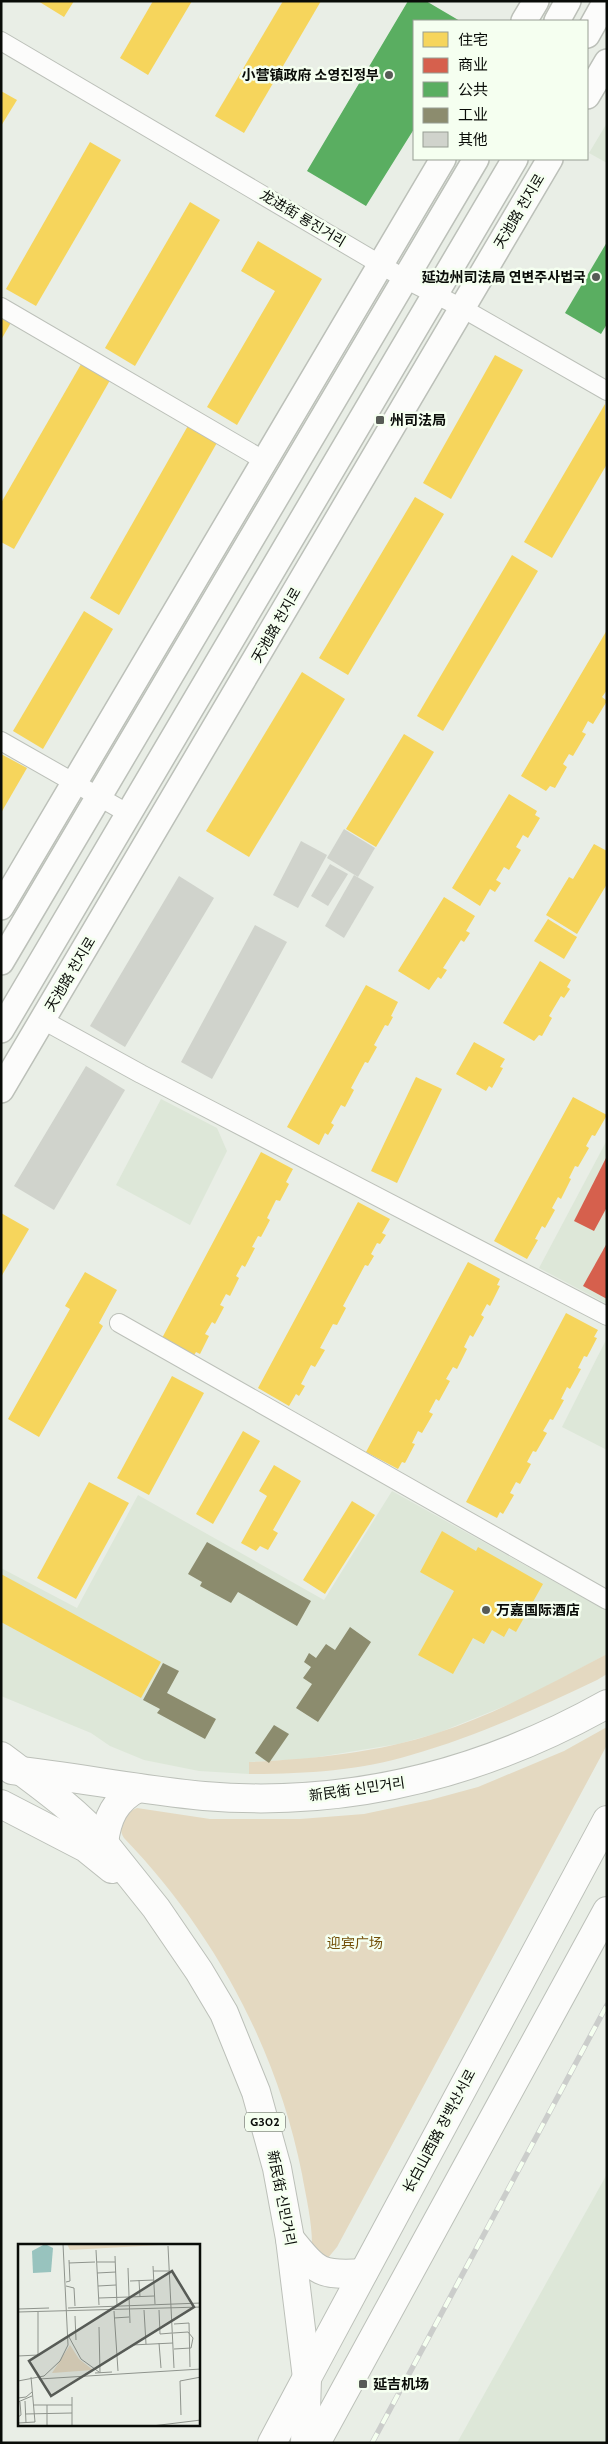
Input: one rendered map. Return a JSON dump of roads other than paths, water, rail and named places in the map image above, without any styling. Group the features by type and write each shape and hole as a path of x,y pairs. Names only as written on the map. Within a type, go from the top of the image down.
{"main road":[{"name":"新民街 신민거리","path":"8,1766 138,1788 206,1796 262,1799 319,1796 379,1789 437,1776 508,1752 607,1704"},
{"name":"新民街 신민거리","path":"1,1747 92,1780"},
{"name":"新民街 신민거리","path":"8,1766 52,1794 92,1829 104,1843 191,1957 211,1990 234,2037 266,2124 281,2185 290,2239 307,2378 305,2443"},
{"path":"104,1843 106,1826 115,1807 122,1799 138,1788"},
{"name":"新民街 신민거리","path":"1,1804 86,1848 144,1895"},
{"name":"长白山西路 장백산서로","path":"272,2443 607,1820"},
{"path":"316,2443 607,1911"},
{"path":"290,2239 312,2265 319,2270 335,2275 363,2273"}],"street":[{"path":"525,20 536,1"},
{"path":"558,20 568,1"},
{"path":"588,33 606,1"},
{"name":"龙进街 룡진거리","path":"1,40 405,279 435,296 462,308 607,391"},
{"path":"588,94 607,62"},
{"path":"1,907 442,160"},
{"path":"1,962 475,160"},
{"path":"1,1030 514,160"},
{"name":"天池路 천지로","path":"1,1090 549,160"},
{"path":"1,308 265,461"},
{"path":"1,741 129,814"},
{"path":"43,1020 141,1074 607,1316"},
{"path":"118,1323 607,1600"}],"railway":[{"path":"372,2443 607,2005"}],"place":[{"name":"小营镇政府 소영진정부","path":"389,75"},
{"name":"延边州司法局 연변주사법국","path":"596,277"},
{"name":"州司法局","path":"380,420"},
{"name":"万嘉国际酒店","path":"486,1610"},
{"name":"延吉机场","path":"363,2384"}],"park label":[{"name":"迎宾广场","path":"355,1943"}]}
